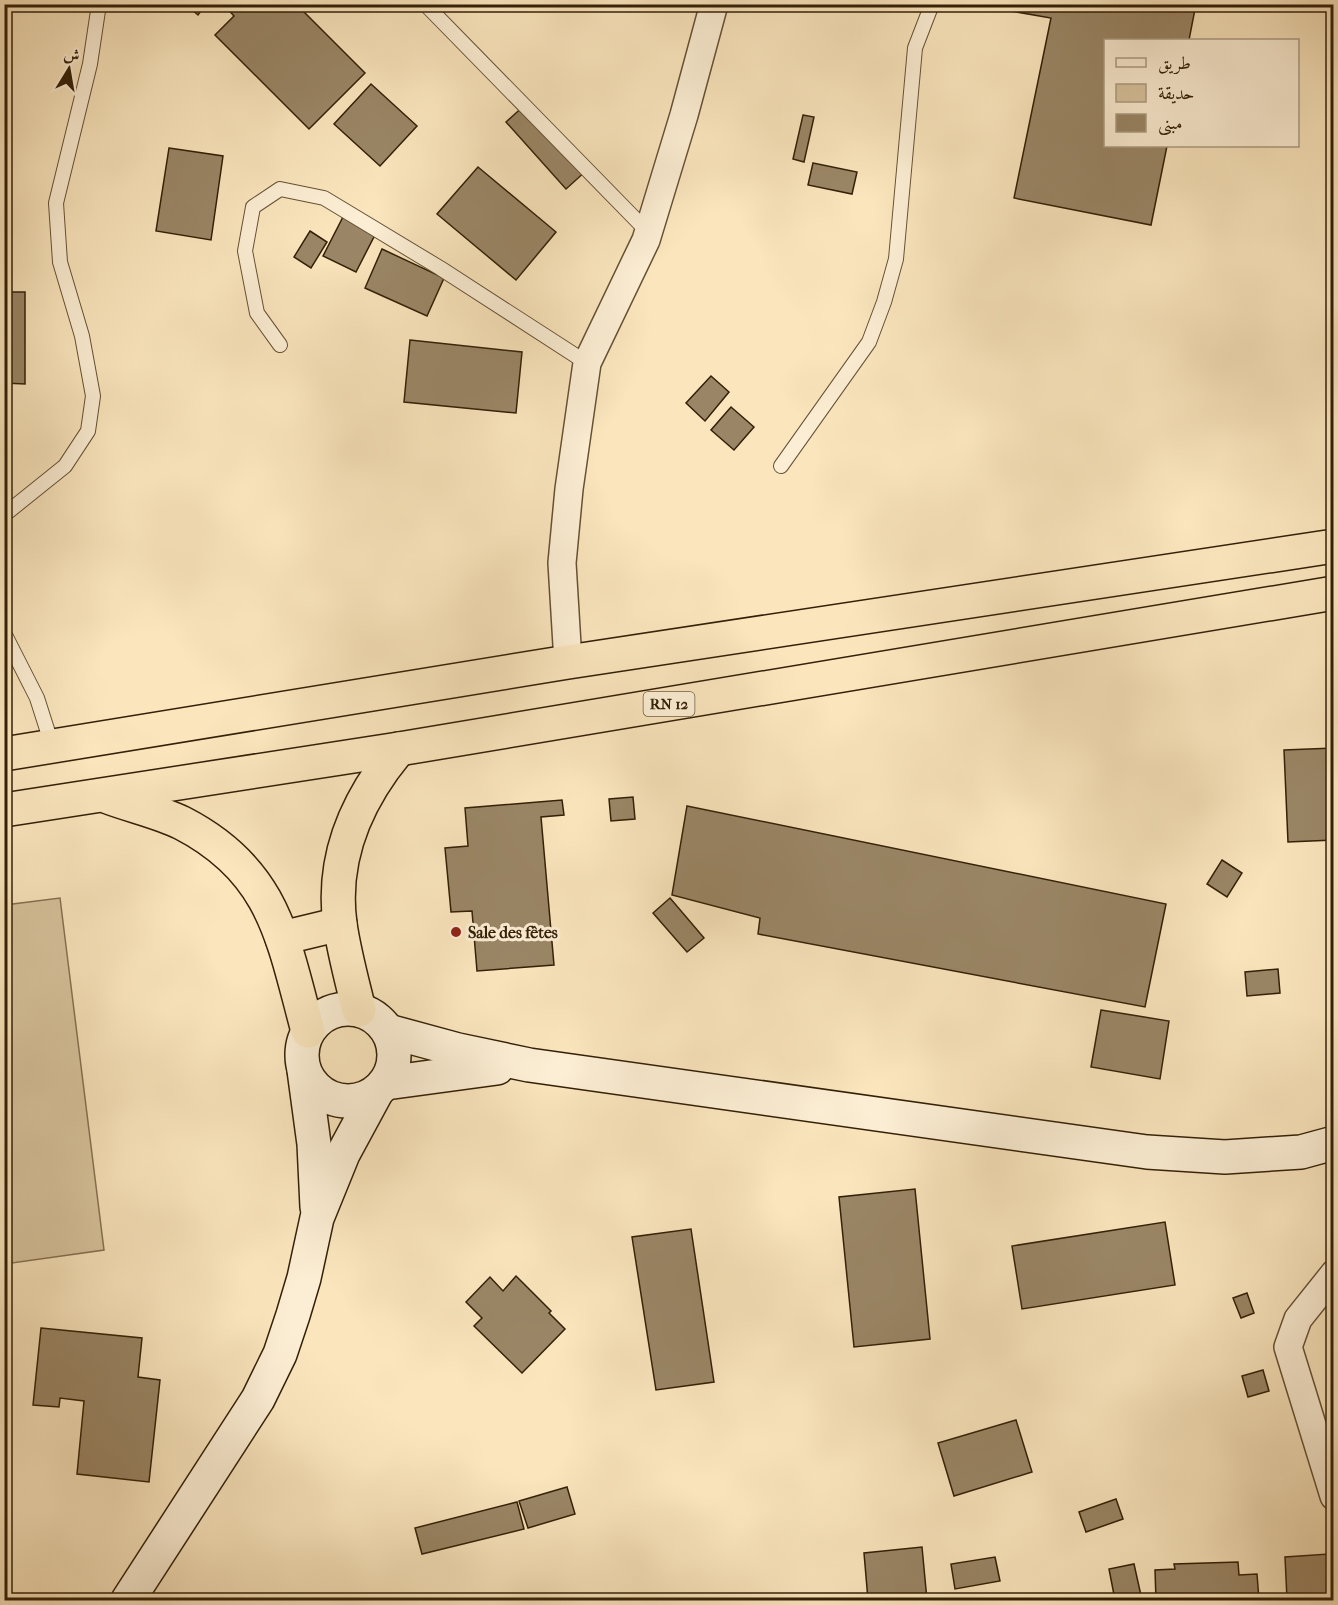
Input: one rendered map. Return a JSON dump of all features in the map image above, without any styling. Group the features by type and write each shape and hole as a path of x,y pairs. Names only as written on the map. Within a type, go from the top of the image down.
{"highway":[{"path":"4,754 568,662 1334,546"},
{"name":"RN 12","path":"4,810 399,749 1334,593"},
{"path":"359,1010 340,924 338,892 342,861 350,830 362,800 378,774 399,749"},
{"path":"103,796 180,822 215,843 246,870 270,906 282,938 308,1031"},
{"path":"282,938 340,924"}],"main road":[{"path":"128,1600 258,1399 280,1354 293,1315 317,1218 344,1154 392,1071 395,1057 394,1044 388,1031 381,1021 359,1010 344,1009 330,1012 317,1020 308,1031 303,1044 302,1057 314,1144 317,1218"},
{"path":"388,1031 458,1050 529,1065 1147,1152 1225,1157 1301,1152 1334,1143"},
{"path":"304,1070 311,1083 321,1093 334,1100 356,1101 381,1088 457,1072 529,1065"}],"street":[{"path":"568,662 562,562 569,489 587,363 648,232 684,115 714,4"},
{"path":"1334,1274 1298,1319 1288,1347 1334,1496"}],"lane":[{"path":"4,515 65,466 88,431 93,396 82,336 60,262 56,203 90,64 99,4"},
{"path":"425,4 648,232"},
{"path":"781,466 869,342 884,302 896,259 915,48 932,4"},
{"path":"280,345 257,313 245,251 253,207 280,189 324,198 440,268 587,363"},
{"path":"4,633 37,698 52,745"}],"green space":[{"path":"60,898 104,1250 5,1264 5,905"}],"building":[{"path":"185,4 206,4 198,15"},
{"path":"223,4 296,4 365,73 309,129 215,35 234,16"},
{"path":"971,4 1196,4 1189,39 1104,39 1104,147 1167,147 1151,225 1014,198 1051,18"},
{"path":"371,84 417,126 380,166 334,124"},
{"path":"527,103 587,170 566,189 506,122"},
{"path":"803,115 814,117 804,162 793,159"},
{"path":"169,148 223,156 211,240 156,231"},
{"path":"813,163 857,172 852,194 808,185"},
{"path":"478,167 556,232 516,280 437,214"},
{"path":"345,213 378,229 356,272 323,256"},
{"path":"310,231 327,242 311,268 294,257"},
{"path":"382,249 444,278 427,316 365,288"},
{"path":"4,292 25,292 25,384 4,383"},
{"path":"410,340 522,352 516,413 404,402"},
{"path":"711,376 729,392 705,421 686,403"},
{"path":"731,407 754,427 734,450 711,430"},
{"path":"1334,748 1334,840 1288,842 1284,750"},
{"path":"633,797 635,819 611,821 609,799"},
{"path":"562,800 564,815 541,817 554,965 477,971 472,911 451,912 445,848 468,846 465,808"},
{"path":"687,806 1166,904 1145,1007 758,934 760,918 672,895"},
{"path":"1222,860 1242,873 1227,897 1207,884"},
{"path":"670,898 704,938 687,952 653,913"},
{"path":"1278,969 1280,993 1247,996 1245,972"},
{"path":"1101,1010 1169,1021 1160,1079 1091,1067"},
{"path":"915,1189 930,1339 854,1347 839,1197"},
{"path":"1165,1222 1175,1285 1022,1309 1012,1246"},
{"path":"691,1229 714,1382 656,1390 632,1237"},
{"path":"516,1276 551,1311 549,1313 565,1329 522,1373 474,1326 482,1318 466,1302 490,1277 503,1291"},
{"path":"1247,1293 1254,1313 1241,1318 1233,1298"},
{"path":"41,1328 142,1338 138,1377 160,1380 149,1482 77,1474 84,1401 60,1398 59,1407 33,1405"},
{"path":"1263,1370 1269,1391 1248,1397 1242,1376"},
{"path":"1016,1420 1032,1472 954,1496 938,1443"},
{"path":"567,1487 575,1514 528,1528 519,1501"},
{"path":"1116,1499 1123,1519 1086,1532 1079,1512"},
{"path":"517,1502 524,1529 422,1554 415,1528"},
{"path":"922,1547 927,1600 868,1600 864,1553"},
{"path":"1329,1554 1332,1596 1287,1599 1285,1557"},
{"path":"995,1557 1000,1581 955,1589 951,1564"},
{"path":"1238,1562 1239,1575 1257,1574 1259,1600 1156,1600 1155,1570 1175,1569 1174,1564"},
{"path":"1134,1564 1142,1600 1115,1600 1109,1569"}],"place":[{"name":"Sale des fêtes","path":"456,932"}]}
